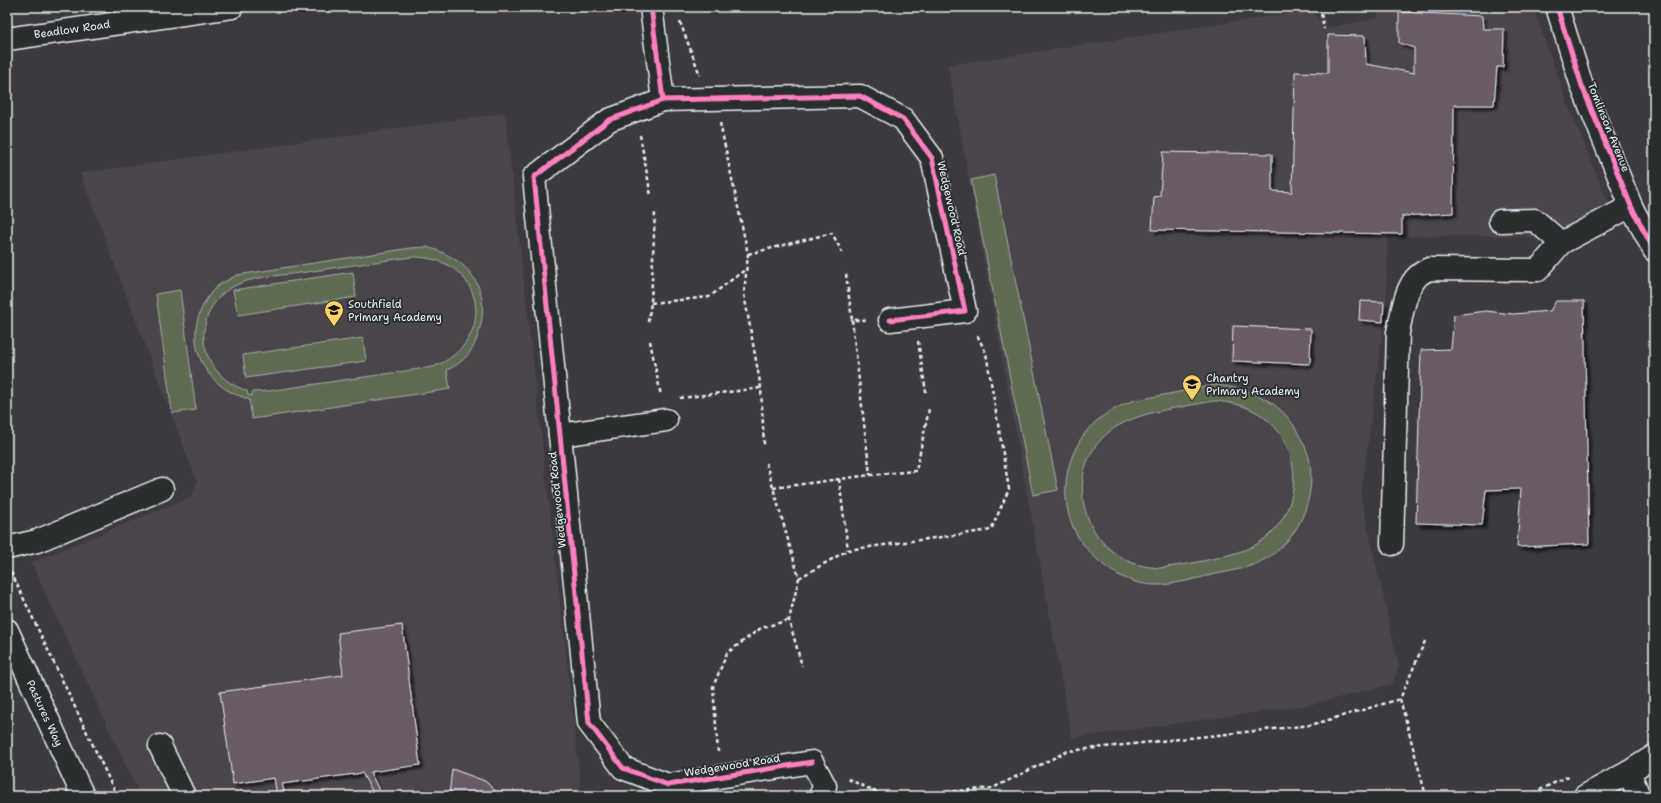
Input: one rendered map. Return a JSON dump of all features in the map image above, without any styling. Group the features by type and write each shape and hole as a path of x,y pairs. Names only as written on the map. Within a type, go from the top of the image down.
{"street":[{"name":"Beadlow Road","path":"7,38 232,7"},
{"path":"651,7 663,100"},
{"name":"Tomlinson Avenue","path":"1557,7 1582,86 1631,206 1654,250"},
{"name":"Wedgewood Road","path":"820,796 825,786 812,762 668,785 623,768 589,723 534,177 609,120 663,100 860,96 903,118 932,158 965,311"},
{"path":"1392,544 1398,332 1403,307 1416,276 1430,269 1538,270 1561,243 1631,206"},
{"path":"1500,221 1535,220 1561,243"},
{"path":"890,320 965,311"},
{"path":"560,435 666,420"},
{"path":"7,548 37,540 162,489"},
{"name":"Pastures Way","path":"7,630 83,796"},
{"path":"160,746 184,796"},
{"path":"1585,796 1629,772 1654,756"},
{"path":"1629,772 1639,796"}],"path":[{"path":"1320,7 1324,29"},
{"path":"678,17 700,71 709,99 748,254 744,294 761,388 764,445"},
{"path":"636,110 651,196"},
{"path":"648,322 651,303 654,212"},
{"path":"748,254 832,233 843,254"},
{"path":"651,303 709,297 746,268"},
{"path":"846,274 870,475"},
{"path":"799,578 848,550 991,530 1009,489 986,353 965,311"},
{"path":"914,317 926,392"},
{"path":"852,320 890,320"},
{"path":"650,341 666,420"},
{"path":"666,420 674,399 761,388"},
{"path":"773,488 870,475 916,471 929,409"},
{"path":"766,464 799,578 789,620 802,666"},
{"path":"839,479 848,550"},
{"path":"10,571 117,796"},
{"path":"722,776 715,727 713,687 727,653 761,628 789,620"},
{"path":"1425,641 1400,699 1426,796"},
{"path":"926,796 936,793 993,788 1068,752 1311,725 1400,699"},
{"path":"40,796 56,790 58,796"}],"shaded area":[{"name":"Chantry Primary Academy","path":"1377,7 1533,7 1569,108 1610,206 1536,240 1528,236 1388,236 1386,305 1361,497 1399,667 1392,684 1310,705 1072,738 948,65 1311,10 1327,28 1378,18"},
{"name":"Southfield Primary Academy","path":"505,113 582,796 140,796 31,562 191,497 197,482 80,173"}],"green space":[{"path":"994,175 1058,490 1033,495 971,180"},
{"path":"427,247 442,252 455,259 474,278 479,289 482,302 482,316 479,332 468,355 459,363 447,370 450,389 252,419 249,399 231,392 217,382 206,369 199,354 196,338 197,321 204,304 215,288 223,283 237,275 411,248","holes":["412,257 437,260 456,270 468,285 475,302 475,321 468,339 454,355 433,367 252,392 252,396 248,395 247,391 226,380 220,375 207,355 204,331 208,314 223,294 229,289 245,281 263,277"]},
{"path":"353,272 356,297 238,315 233,290"},
{"path":"180,290 196,410 172,413 156,294"},
{"path":"363,338 366,361 246,378 243,355"},
{"path":"1215,385 1241,389 1253,393 1275,405 1284,413 1292,423 1306,449 1311,479 1305,510 1299,524 1280,549 1253,565 1238,570 1172,584 1159,585 1134,582 1112,571 1092,555 1077,535 1071,520 1067,505 1067,473 1078,443 1087,430 1099,419 1132,401","holes":["1213,401 1239,405 1254,411 1271,423 1283,439 1291,457 1294,476 1292,496 1285,514 1273,531 1257,544 1224,556 1160,568 1141,565 1122,558 1107,547 1095,532 1087,516 1083,498 1083,480 1087,462 1096,446 1109,432 1132,419 1159,411"]}],"building":[{"path":"1399,12 1482,16 1483,29 1504,29 1503,67 1497,67 1494,105 1454,105 1453,213 1402,216 1402,234 1152,230 1154,197 1160,196 1163,152 1272,154 1272,191 1292,192 1295,72 1328,73 1328,35 1365,36 1366,64 1414,73 1414,48 1399,43"},
{"path":"1360,301 1384,302 1383,322 1359,320"},
{"path":"1556,301 1584,301 1589,544 1517,547 1521,489 1486,490 1482,525 1416,523 1421,350 1451,349 1454,315 1486,311 1513,314 1550,311"},
{"path":"1233,326 1311,329 1310,364 1232,361"},
{"path":"402,625 420,765 370,772 379,790 385,796 375,796 362,773 282,784 286,796 277,796 274,778 233,784 220,692 343,675 338,633"},
{"path":"452,769 485,781 501,796 449,796"}],"cycle path":[{"path":"651,7 663,100 609,120 534,177 589,723 623,768 668,785 812,762"},
{"path":"1557,7 1582,86 1631,206 1654,250"},
{"path":"663,100 860,96 903,119 932,158 965,311 890,320"}],"place":[{"name":"Southfield Primary Academy","path":"334,327"},
{"name":"Chantry Primary Academy","path":"1192,401"}]}
